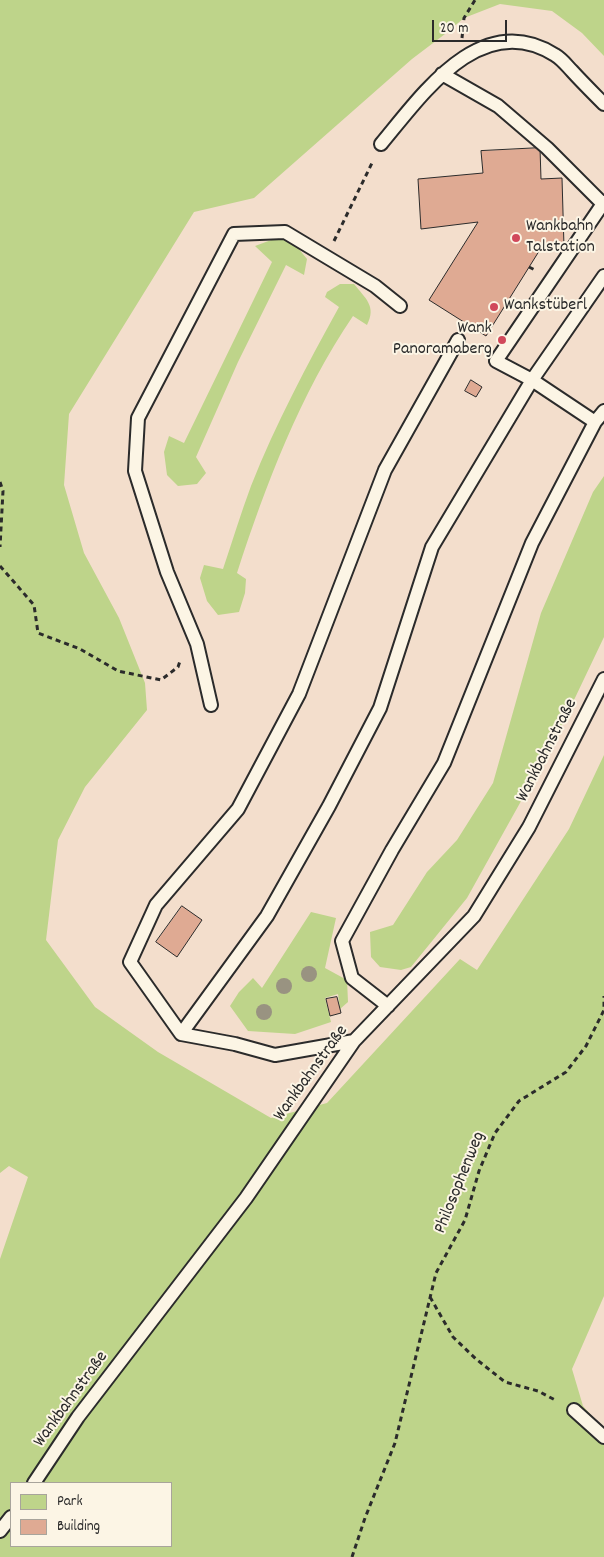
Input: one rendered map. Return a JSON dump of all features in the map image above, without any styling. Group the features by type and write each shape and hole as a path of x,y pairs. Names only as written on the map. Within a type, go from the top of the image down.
{"lane":[{"path":"381,144 424,92 442,74 460,60 482,47 506,41 534,44 557,55 604,104"},
{"path":"442,74 498,106 547,148 604,203 496,360 532,380 596,422"},
{"path":"211,705 197,644 167,572 135,471 138,418 234,234 285,232 374,286 400,306"},
{"path":"181,1034 267,916 329,806 380,708 432,547 532,380 604,276"},
{"path":"354,1041 275,1055 235,1044 181,1034 130,962 156,905 238,808 299,694 385,470 458,340"},
{"path":"388,1006 352,978 342,941 392,850 444,763 532,543 596,422 604,411"},
{"name":"Wankbahnstraße","path":"35,1482 78,1417 246,1198 354,1041 474,916 529,827 604,679"},
{"path":"574,1410 604,1437"},
{"path":"0,1531 10,1518"}],"path":[{"path":"460,60 464,18 475,0"},
{"path":"326,257 381,144"},
{"path":"0,482 3,491 0,547"},
{"path":"0,566 34,606 38,633 80,649 118,671 161,680 178,667 184,650 197,644"},
{"name":"Philosophenweg","path":"352,1557 395,1442 436,1272 465,1220 479,1171 495,1133 519,1101 566,1072 586,1046 604,1010 604,996"},
{"path":"430,1296 453,1337 476,1359 505,1382 538,1391 574,1410"}],"green space":[{"path":"0,0 604,0 604,56 582,33 552,11 500,4 464,18 412,59 254,198 194,212 69,414 64,485 84,553 119,618 145,683 147,710 85,787 58,840 46,940 95,1007 158,1052 271,1118 327,1103 460,959 477,970 569,829 604,755 604,1296 572,1369 583,1406 604,1430 604,1557 0,1557 0,1259 28,1177 9,1166 0,1173"},
{"path":"282,236 294,243 307,259 304,275 286,265 238,362 196,457 206,473 197,484 178,486 167,475 164,452 169,436 184,443 272,262 255,246"},
{"path":"340,284 354,284 366,298 370,307 370,318 367,325 353,316 334,346 301,408 272,473 237,573 246,579 245,593 239,612 218,615 207,601 200,578 204,565 223,569 251,486 281,417 339,307 325,297 327,292"},
{"path":"604,476 604,637 554,742 467,898 411,967 401,970 380,967 371,957 370,932 393,925 427,872 457,840 493,783 541,613 593,492"},
{"path":"311,912 336,918 325,968 347,980 348,1002 340,1009 338,994 325,998 331,1022 295,1034 248,1031 230,1006 239,992 253,978 262,988"}],"building":[{"name":"Wankbahn Talstation","path":"540,148 541,179 562,178 564,247 541,248 486,336 429,300 478,222 421,229 418,179 483,173 481,151"},
{"path":"471,380 482,387 476,397 465,391"},
{"path":"182,906 202,920 177,957 156,942"},
{"path":"337,997 341,1013 330,1016 326,999"}],"place":[{"name":"Wankbahn Talstation","path":"516,238"},
{"name":"Wankstüberl","path":"494,307"},
{"name":"Wank Panoramaberg","path":"502,340"}]}
